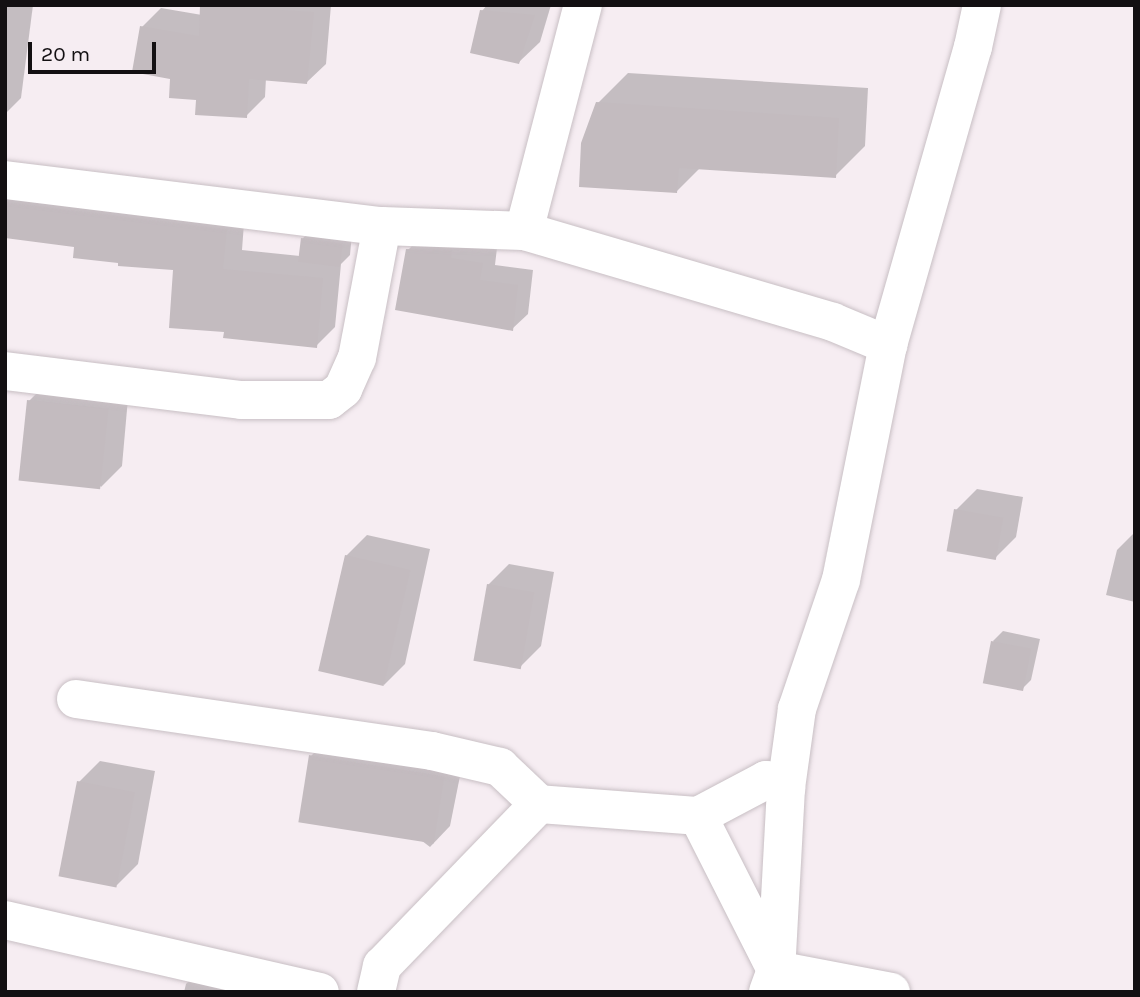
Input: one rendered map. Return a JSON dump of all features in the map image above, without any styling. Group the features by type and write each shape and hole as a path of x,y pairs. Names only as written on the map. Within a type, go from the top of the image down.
{"street":[{"path":"524,231 583,5"},
{"path":"772,981 786,788 797,709 841,580 888,345 973,47 982,5"},
{"path":"5,180 382,226 524,231 833,322 888,345"},
{"path":"5,371 240,400 329,400 343,389 357,358 382,226"},
{"path":"76,699 432,751 500,767 539,804 698,816 766,780 786,788"},
{"path":"376,992 382,966 539,804"},
{"path":"698,816 772,981"},
{"path":"5,920 320,992"},
{"path":"772,981 891,992"}],"building":[{"path":"200,5 314,12 307,84 249,79 247,118 195,115 196,100 169,98 170,79 132,72 140,26 199,36"},
{"path":"480,10 535,15 519,64 470,53"},
{"path":"596,102 839,118 836,178 679,168 677,193 579,187 581,143"},
{"path":"5,202 227,229 223,269 323,278 317,348 223,338 224,332 169,328 173,270 118,266 118,263 73,258 74,247 5,238"},
{"path":"301,238 343,243 340,267 298,262"},
{"path":"406,249 452,250 451,258 483,263 480,280 518,285 513,331 395,310"},
{"path":"27,400 109,409 100,489 19,481"},
{"path":"954,509 1003,518 996,560 947,551"},
{"path":"345,555 410,570 384,686 318,671"},
{"path":"487,584 534,592 521,669 473,661"},
{"path":"991,641 1031,649 1023,691 983,683"},
{"path":"309,755 444,776 434,844 298,822"},
{"path":"77,781 135,792 116,887 58,876"}]}
